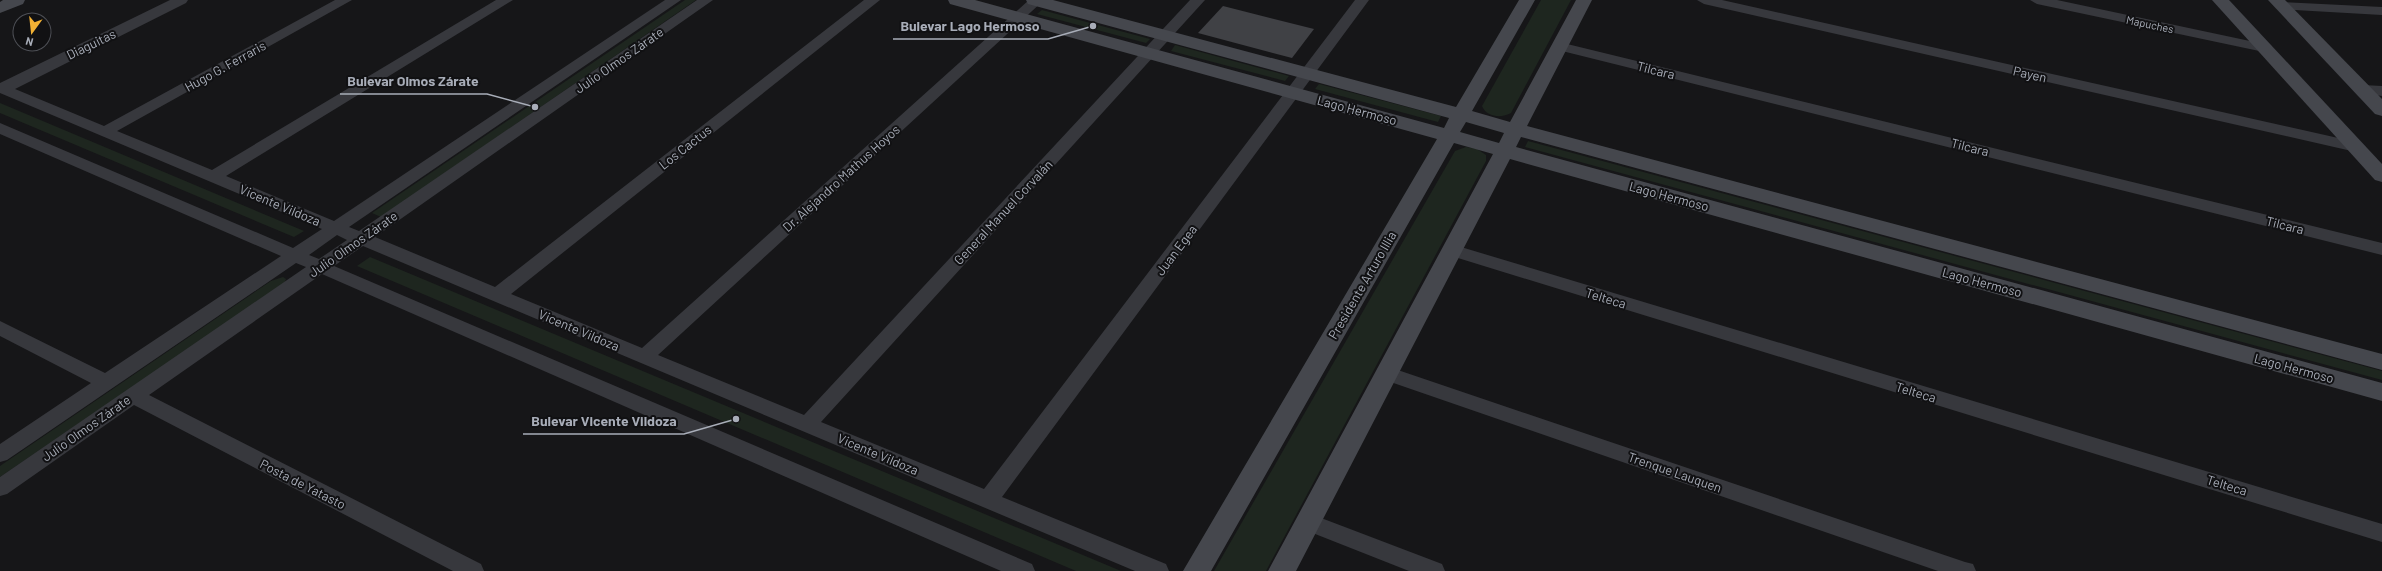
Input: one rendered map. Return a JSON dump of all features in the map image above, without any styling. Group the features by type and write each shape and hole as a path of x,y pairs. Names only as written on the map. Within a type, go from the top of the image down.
{"street":[{"path":"0,8 17,0"},
{"name":"Diaguitas","path":"1,88 181,0"},
{"name":"Hugo G. Ferraris","path":"104,132 345,0"},
{"path":"212,177 506,0"},
{"name":"Julio Olmos Zárate","path":"0,454 674,0"},
{"name":"Julio Olmos Zárate","path":"0,488 706,0"},
{"name":"Los Cactus","path":"497,295 873,0"},
{"name":"Lago Hermoso","path":"956,0 2382,392"},
{"name":"Lago Hermoso","path":"1036,0 2382,362"},
{"name":"Dr. Alejandro Mathus Hoyos","path":"644,357 1036,0"},
{"name":"General Manuel Corvalán","path":"807,424 1198,0"},
{"name":"Juan Egea","path":"988,500 1294,93 1307,73 1362,0"},
{"name":"Presidente Arturo Illia","path":"1197,571 1527,0"},
{"path":"1282,571 1584,0"},
{"name":"Payen","path":"1704,0 2356,147"},
{"name":"Mapuches","path":"2037,0 2264,48"},
{"path":"2220,0 2382,176"},
{"path":"2279,3 2382,10"},
{"path":"2279,3 2382,110"},
{"name":"Tilcara","path":"1559,46 2382,249"},
{"name":"Vicente Vildoza","path":"1,88 1158,571"},
{"path":"2363,90 2382,91"},
{"path":"0,128 1024,571"},
{"name":"Telteca","path":"1451,250 2382,533"},
{"path":"0,328 106,382"},
{"name":"Trenque Lauquen","path":"1386,373 1965,571"},
{"name":"Posta de Yatasto","path":"133,396 472,571"},
{"path":"1308,522 1434,571"}],"shaded area":[{"path":"685,0 696,0 381,217 372,213"},
{"path":"1541,0 1571,0 1511,113 1503,116 1491,115 1484,110 1482,106"},
{"path":"1042,10 1150,39 1146,43 1037,14"},
{"path":"1175,45 1289,76 1285,81 1171,51"},
{"path":"1319,84 1441,116 1438,122 1315,89"},
{"path":"0,103 304,231 294,237 0,113"},
{"path":"1528,141 2382,371 2382,380 1525,147"},
{"path":"1466,147 1477,149 1486,155 1486,161 1266,571 1214,571 1455,151"},
{"path":"370,257 1121,571 1076,571 357,266"},
{"path":"283,277 286,279 284,284 0,477 0,466 271,281"}],"building":[{"path":"1223,6 1314,29 1292,58 1198,33"}],"place":[{"name":"Bulevar Lago Hermoso","path":"1093,26"},
{"name":"Bulevar Olmos Zárate","path":"535,107"},
{"name":"Bulevar Vicente Vildoza","path":"736,419"}]}
